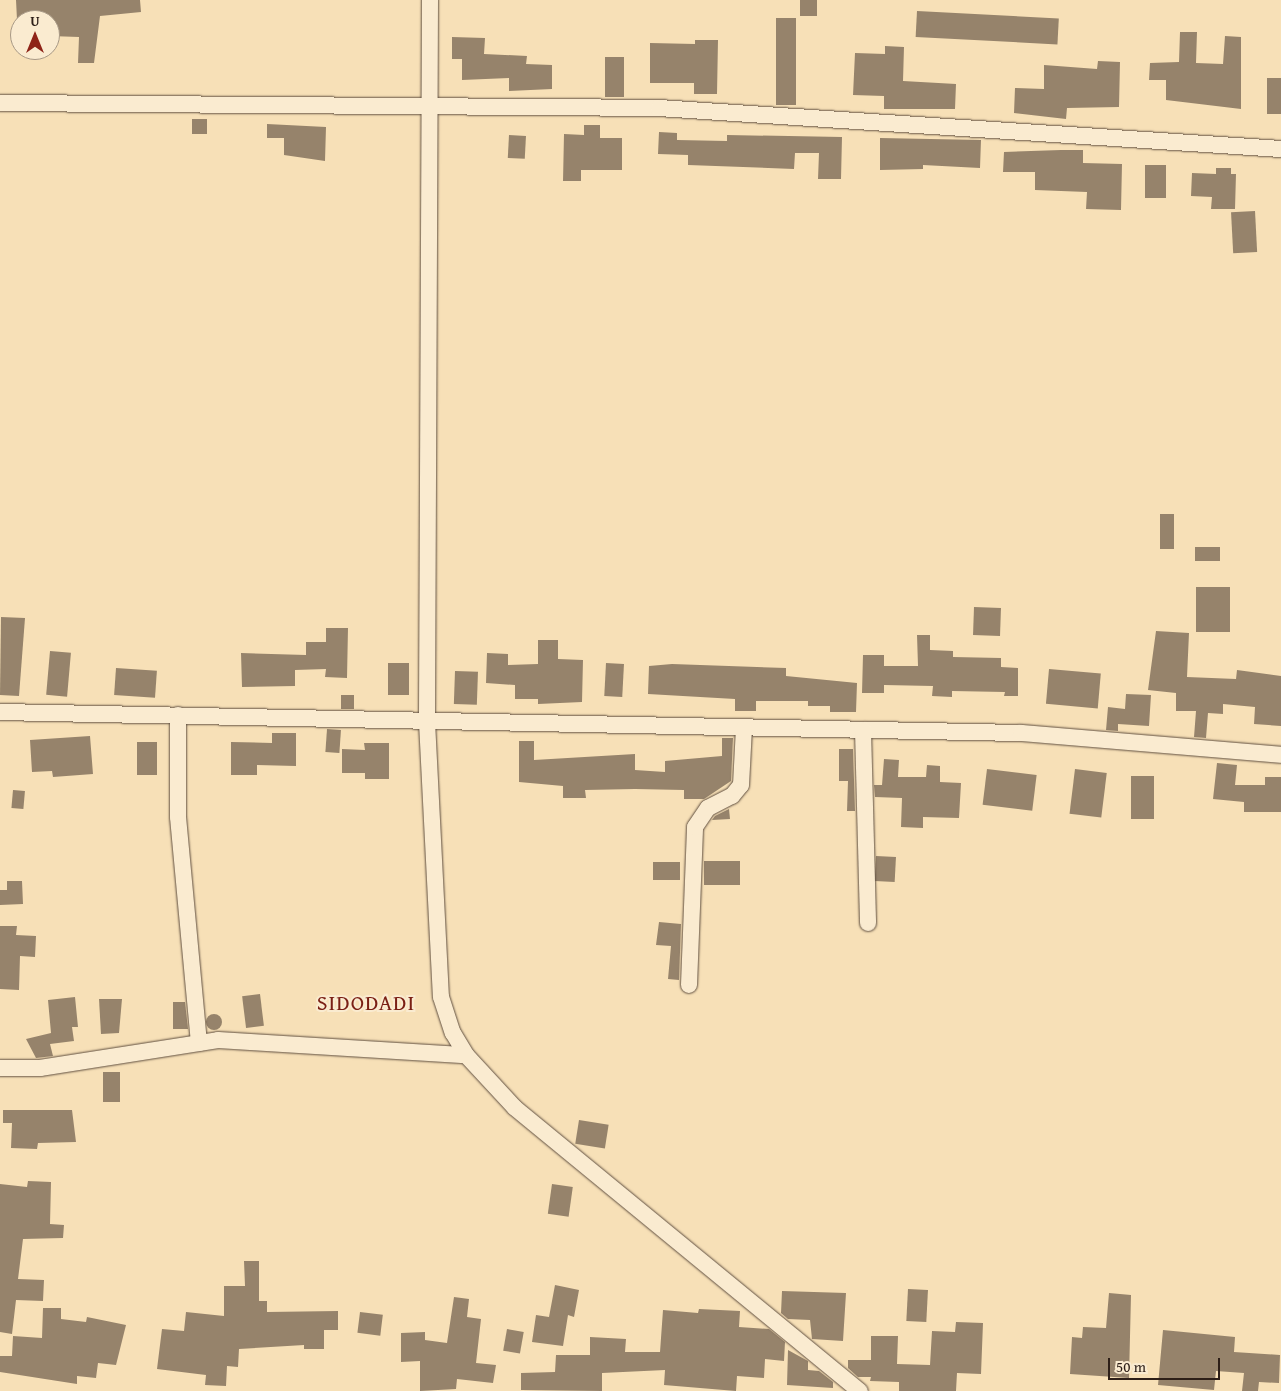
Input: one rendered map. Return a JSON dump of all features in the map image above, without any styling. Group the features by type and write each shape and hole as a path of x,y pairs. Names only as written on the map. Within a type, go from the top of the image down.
{"street":[{"path":"430,0 427,722 436,965 453,1033 466,1055 515,1108 860,1391"},
{"path":"0,103 739,111 1281,149"},
{"path":"0,712 1021,733 1281,755"},
{"path":"178,715 178,817 199,1042"},
{"path":"689,985 696,826 708,808 732,796 741,785 744,728"},
{"path":"863,730 868,923"},
{"path":"0,1068 40,1068 199,1042 270,1040 466,1055"}],"building":[{"path":"16,0 140,0 141,12 100,16 94,63 78,63 79,37 60,36 60,10 16,10"},
{"path":"800,0 817,0 817,16 800,16"},
{"path":"917,11 1059,18 1057,44 916,37"},
{"path":"776,18 796,18 796,105 776,105"},
{"path":"1180,32 1197,32 1196,63 1223,64 1225,36 1241,37 1241,109 1166,100 1166,80 1149,80 1150,63 1179,62"},
{"path":"452,37 485,38 484,54 527,56 526,64 552,65 552,89 509,91 509,78 462,80 462,59 452,59"},
{"path":"695,40 718,40 717,94 694,94 694,83 650,83 650,43 695,44"},
{"path":"885,46 904,47 903,81 956,84 955,109 884,109 884,96 853,95 855,53 885,54"},
{"path":"605,57 624,57 624,97 605,97"},
{"path":"1098,61 1120,62 1119,107 1067,108 1066,119 1014,113 1015,88 1044,89 1044,65 1097,69"},
{"path":"1267,78 1281,78 1281,114 1267,114"},
{"path":"192,119 207,119 207,134 192,134"},
{"path":"267,124 326,127 325,161 284,155 284,138 267,138"},
{"path":"584,125 600,125 600,138 622,138 622,170 581,170 581,181 563,181 564,134 584,135"},
{"path":"659,132 677,133 677,140 727,141 727,135 842,137 841,179 818,179 819,153 795,153 794,169 688,165 688,155 658,154"},
{"path":"509,135 526,136 525,159 508,158"},
{"path":"880,138 981,140 980,168 923,165 923,169 880,170"},
{"path":"1083,150 1083,163 1122,164 1121,210 1086,209 1087,192 1035,190 1035,172 1003,172 1004,152"},
{"path":"1145,165 1166,165 1166,198 1145,198"},
{"path":"1216,168 1231,168 1231,174 1236,174 1235,209 1211,209 1212,197 1191,196 1192,173 1216,174"},
{"path":"1255,211 1257,252 1233,253 1231,212"},
{"path":"1160,514 1174,514 1174,549 1160,549"},
{"path":"1195,547 1220,547 1220,561 1195,561"},
{"path":"1196,587 1230,587 1230,632 1196,632"},
{"path":"974,607 1001,608 1000,636 973,635"},
{"path":"1,617 25,618 19,696 0,695"},
{"path":"326,628 348,628 347,678 325,677 326,669 295,670 295,686 242,687 241,653 306,655 306,642 326,642"},
{"path":"1156,631 1189,633 1187,677 1236,679 1237,670 1281,676 1281,726 1254,724 1255,707 1223,704 1223,714 1208,713 1206,738 1194,737 1196,711 1176,711 1176,693 1148,690"},
{"path":"917,635 930,635 930,650 953,651 953,657 1001,658 1001,667 1018,668 1018,696 1004,696 1005,692 952,691 952,697 932,696 933,686 884,685 884,693 862,693 863,655 884,655 884,666 918,666"},
{"path":"538,640 558,640 558,659 583,660 582,702 538,704 538,699 515,699 515,685 486,683 487,653 508,654 508,665 538,664"},
{"path":"50,651 71,653 67,697 46,695"},
{"path":"388,663 409,663 409,695 388,695"},
{"path":"606,663 624,664 622,697 604,696"},
{"path":"672,664 786,668 786,676 857,683 856,712 830,712 830,706 808,706 808,701 756,701 756,711 735,711 735,699 648,694 649,666"},
{"path":"116,668 157,671 155,698 114,695"},
{"path":"1049,669 1101,674 1098,708 1046,704"},
{"path":"455,671 478,672 477,705 454,704"},
{"path":"1126,694 1151,695 1149,726 1118,724 1118,731 1106,730 1108,707 1125,709"},
{"path":"341,695 354,695 354,709 341,709"},
{"path":"327,729 341,730 339,753 325,752"},
{"path":"272,733 296,733 296,766 257,765 257,775 231,775 231,742 272,743"},
{"path":"90,736 93,774 53,777 52,771 32,772 30,740"},
{"path":"722,738 733,738 731,781 704,799 684,799 684,790 635,789 585,790 586,798 563,798 563,786 519,782 519,741 534,741 534,760 635,754 635,770 665,772 665,761 722,756"},
{"path":"137,742 157,742 157,775 137,775"},
{"path":"364,743 389,743 389,779 365,779 365,773 342,773 342,749 365,750"},
{"path":"839,749 853,749 855,811 847,811 848,781 839,781"},
{"path":"884,759 899,760 898,777 926,777 927,765 940,766 940,782 961,783 959,818 923,817 923,828 901,827 902,798 875,797 874,785 882,785"},
{"path":"1217,763 1237,765 1235,785 1265,785 1265,777 1281,777 1281,812 1244,812 1244,802 1213,799"},
{"path":"987,769 1037,775 1032,811 983,805"},
{"path":"1075,769 1107,773 1101,818 1070,814"},
{"path":"1131,776 1154,776 1154,819 1131,819"},
{"path":"13,790 25,791 23,809 11,808"},
{"path":"729,809 730,819 712,820 715,816"},
{"path":"876,856 896,857 895,882 875,881"},
{"path":"704,861 740,861 740,885 704,885"},
{"path":"653,862 680,862 680,880 653,880"},
{"path":"7,881 22,881 23,904 0,905 0,890 7,890"},
{"path":"659,922 681,924 679,980 668,979 671,946 656,945"},
{"path":"0,926 17,926 16,935 36,936 35,957 20,956 19,990 0,989"},
{"path":"260,994 264,1026 246,1028 242,996"},
{"path":"75,997 78,1027 72,1027 74,1041 50,1044 53,1056 36,1058 26,1039 51,1033 48,1000"},
{"path":"99,999 122,999 119,1033 101,1034"},
{"path":"173,1002 185,1002 188,1029 173,1029"},
{"path":"211,1014 217,1014 222,1019 220,1028 211,1030 206,1025 206,1019"},
{"path":"103,1072 120,1072 120,1102 103,1102"},
{"path":"3,1110 72,1110 76,1142 38,1143 37,1149 11,1148 12,1123 3,1123"},
{"path":"579,1120 609,1125 605,1148 575,1144"},
{"path":"28,1181 51,1182 50,1224 64,1225 63,1238 23,1239 18,1279 44,1280 43,1301 16,1300 12,1334 0,1332 0,1184 27,1187"},
{"path":"552,1184 573,1187 569,1217 548,1214"},
{"path":"244,1261 259,1261 259,1301 267,1301 267,1312 338,1311 338,1330 324,1330 324,1349 304,1349 304,1345 239,1349 238,1367 227,1366 226,1386 205,1385 206,1375 157,1369 162,1329 184,1331 186,1312 224,1316 224,1286 245,1286"},
{"path":"555,1285 579,1290 574,1317 568,1315 563,1346 532,1342 536,1315 549,1317"},
{"path":"908,1289 928,1290 926,1322 906,1321"},
{"path":"782,1291 846,1293 843,1341 812,1339 810,1320 788,1319 781,1313"},
{"path":"1109,1293 1131,1295 1129,1378 1070,1374 1072,1337 1082,1338 1083,1327 1106,1328"},
{"path":"454,1297 469,1299 467,1317 481,1319 476,1363 496,1365 493,1383 457,1379 456,1389 420,1391 420,1361 401,1362 401,1333 425,1332 425,1340 447,1343"},
{"path":"43,1308 61,1308 61,1319 86,1322 87,1317 126,1325 116,1365 98,1363 96,1378 77,1376 77,1384 0,1372 0,1356 12,1356 13,1336 42,1338"},
{"path":"699,1309 740,1311 739,1327 769,1329 785,1342 784,1361 765,1359 764,1378 737,1376 736,1391 664,1385 665,1370 602,1373 602,1391 521,1390 521,1373 555,1372 556,1355 590,1355 590,1337 626,1339 625,1352 660,1352 663,1310 698,1313"},
{"path":"360,1312 383,1315 380,1336 357,1333"},
{"path":"956,1322 983,1323 981,1374 957,1373 956,1391 899,1391 899,1382 870,1381 871,1377 858,1377 848,1368 848,1360 871,1360 871,1336 898,1336 897,1364 930,1365 932,1331 955,1332"},
{"path":"507,1329 524,1332 520,1354 503,1351"},
{"path":"1163,1330 1235,1337 1234,1352 1280,1355 1279,1383 1259,1382 1258,1391 1242,1391 1244,1373 1216,1371 1214,1390 1158,1385"},
{"path":"788,1350 808,1361 808,1370 819,1371 833,1382 833,1388 787,1385"}],"district":[{"name":"SIDODADI","path":"366,1003"}]}
